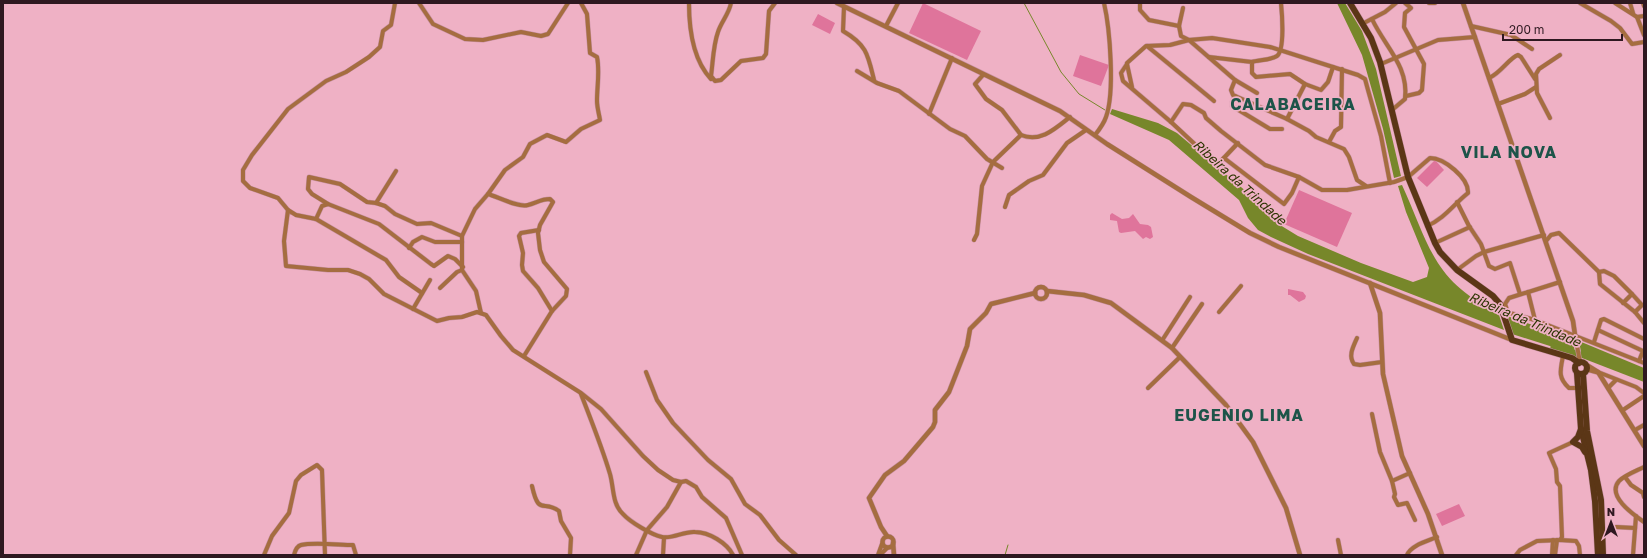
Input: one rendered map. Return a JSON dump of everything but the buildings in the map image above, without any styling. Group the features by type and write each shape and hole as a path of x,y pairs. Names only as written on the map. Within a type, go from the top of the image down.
{"main road":[{"path":"1350,3 1371,38 1381,64 1406,178 1440,252 1457,270 1493,296 1500,304 1506,312 1511,338 1572,358 1577,360 1581,366 1586,421 1600,500 1603,555"},
{"path":"1581,366 1578,388 1581,430 1591,470 1595,501 1598,555"},
{"path":"1581,430 1578,437 1573,442 1582,447 1586,453"}],"street":[{"path":"395,3 391,25 383,31 380,47 369,57 346,72 326,81 288,109 252,155 243,170 243,181 250,188 278,198 288,210 296,215 316,219 386,260 399,277 422,293"},
{"path":"419,3 433,24 466,39 483,40 521,32 544,36 548,34 568,3"},
{"path":"463,269 462,236 475,210 505,170 518,162 530,144 537,140 547,135 566,142 581,129 600,120 597,102 599,78 597,68 598,62 597,57 590,53 586,14 581,3"},
{"path":"689,3 690,32 699,59 706,74 715,81 721,80 741,61 763,58 766,54 767,47 769,11 775,3"},
{"path":"712,79 717,34 731,3"},
{"path":"837,3 1070,117 1086,130 1250,233 1370,284 1511,338"},
{"path":"886,26 898,3"},
{"path":"1096,136 1106,118 1109,106 1110,56 1104,3"},
{"path":"1140,3 1140,10 1149,20 1179,26"},
{"path":"1209,57 1252,62 1276,56 1281,50 1281,3"},
{"path":"1362,24 1396,3"},
{"path":"1405,3 1411,8 1405,13 1404,27 1424,64 1424,82 1419,93 1406,96"},
{"path":"1429,3 1435,3"},
{"path":"1463,3 1573,321 1581,366 1644,392"},
{"path":"1580,3 1616,25 1632,44 1644,42"},
{"path":"1615,3 1633,13 1637,17 1642,24 1644,35"},
{"path":"1630,3 1633,13"},
{"path":"844,7 843,31 853,36 865,48 874,80"},
{"path":"1183,8 1179,26 1181,36 1189,40 1235,80 1257,93"},
{"path":"1637,17 1644,16"},
{"path":"1372,19 1390,51 1396,57 1401,66 1406,96 1403,103 1392,110"},
{"path":"1471,26 1510,35 1532,49"},
{"path":"1381,64 1438,40 1475,37"},
{"path":"1238,143 1224,158 1218,163 1215,163 1171,122 1123,81 1121,77 1122,71 1129,60 1146,46 1170,45 1189,40 1212,38 1281,50 1342,69 1365,79 1378,124 1392,183"},
{"path":"1146,46 1214,101"},
{"path":"1489,78 1501,71 1513,57 1518,55 1535,80"},
{"path":"1550,118 1539,99 1535,80 1539,69 1560,55"},
{"path":"929,114 952,58"},
{"path":"1252,62 1252,73 1256,77 1290,74 1305,84 1321,90 1328,82 1332,67"},
{"path":"1127,64 1132,88"},
{"path":"1329,142 1335,131 1341,127 1342,69"},
{"path":"857,71 899,91 950,129 965,136 987,159 1002,168"},
{"path":"983,75 975,84 986,98 1002,110 1021,135 1028,138 1042,136 1051,132 1070,117"},
{"path":"1235,80 1231,90 1235,96 1239,96 1287,119 1309,131 1316,137 1344,149 1357,180 1366,186"},
{"path":"1287,119 1305,84"},
{"path":"1498,104 1525,94 1536,87"},
{"path":"1235,96 1232,106 1270,129 1282,129"},
{"path":"1171,122 1180,108 1186,104 1204,113 1206,118 1265,165 1299,177 1318,188 1329,191 1392,183 1406,178 1430,158 1444,161 1455,171 1468,190 1468,193 1457,202 1448,213 1428,226"},
{"path":"1005,207 1009,195 1026,183 1043,175 1064,146 1086,130"},
{"path":"974,240 977,234 982,186 993,162 1021,135"},
{"path":"1224,158 1284,204 1292,193 1299,177"},
{"path":"376,203 396,171"},
{"path":"462,236 432,223 418,224 395,214 386,206 367,202 340,184 310,177 308,189 312,194 326,201 328,204 379,224 434,266 448,256 455,259 463,269 476,291 481,313"},
{"path":"488,194 521,206 527,206 550,198 553,202 551,209 540,225 540,250 544,262 567,289 566,296 552,311 524,356"},
{"path":"1457,202 1470,227 1482,244 1489,266 1494,269 1510,263 1520,294"},
{"path":"316,219 322,206 328,204"},
{"path":"288,210 284,241 286,266 328,270 348,270 360,274 369,279 384,294 437,321 462,317 472,313 481,313 486,315 506,343 513,350 581,393 607,414 643,456 658,470 673,480 681,482 686,481 693,484 702,497 726,518 742,555"},
{"path":"1435,243 1470,227"},
{"path":"539,230 521,232 519,236 523,253 522,265 523,271 538,288 552,311"},
{"path":"1546,241 1551,235 1559,233 1600,272 1604,271 1614,276 1642,305 1635,312"},
{"path":"1457,270 1484,252 1544,235"},
{"path":"409,248 413,242 422,237 435,242 462,242"},
{"path":"440,288 457,272 463,269"},
{"path":"1600,272 1600,284 1635,312 1644,323"},
{"path":"413,310 430,280"},
{"path":"1560,282 1509,298 1505,304 1506,312 1534,320 1594,342 1644,363"},
{"path":"1370,284 1380,313 1382,362 1402,456 1437,537 1442,555"},
{"path":"1219,312 1241,286"},
{"path":"894,555 891,537 887,536 881,528 869,498 885,475 904,461 933,427 935,410 949,392 967,346 970,329 986,313 990,304 1035,293 1037,288 1040,287 1047,291 1084,295 1111,303 1162,339 1180,356 1226,405 1253,442 1286,508 1300,555"},
{"path":"1035,293 1038,298 1042,299 1047,295 1047,291"},
{"path":"1528,292 1534,320"},
{"path":"1623,303 1632,294"},
{"path":"1162,339 1190,297"},
{"path":"1172,348 1202,304"},
{"path":"1594,342 1601,320 1604,319 1644,340"},
{"path":"1598,330 1643,350 1639,361"},
{"path":"1357,338 1351,357 1354,364 1360,365 1382,362"},
{"path":"1148,388 1180,356"},
{"path":"1563,356 1560,376 1562,382 1569,388 1578,388"},
{"path":"646,372 657,400 668,418 708,460 731,480 745,504 760,515 779,540 796,555"},
{"path":"1598,372 1644,446"},
{"path":"1608,388 1616,380"},
{"path":"581,393 610,474 615,502 622,514 647,530 664,538 695,532 724,543 733,555"},
{"path":"1623,410 1644,396"},
{"path":"1372,414 1380,452 1392,480 1395,494 1394,497 1398,505 1407,503 1415,520"},
{"path":"1635,430 1644,425"},
{"path":"1552,555 1556,540 1562,537 1560,486 1557,482 1556,469 1549,453 1573,442"},
{"path":"264,555 272,536 288,513 296,481 307,470 317,465 322,470 323,478 325,555"},
{"path":"1644,467 1625,477 1616,486 1616,492 1620,502 1644,522"},
{"path":"1392,480 1410,473"},
{"path":"1625,477 1631,485 1643,493 1644,498"},
{"path":"636,555 647,530 667,507 681,482"},
{"path":"532,486 536,502 543,507 555,508 559,511 561,521 571,538 570,555"},
{"path":"1633,555 1636,516"},
{"path":"1616,527 1635,528"},
{"path":"879,555 882,542 881,528"},
{"path":"882,542 887,536"},
{"path":"1407,555 1408,551 1437,537"},
{"path":"663,555 664,538"},
{"path":"1338,540 1341,555"},
{"path":"1555,555 1556,540"},
{"path":"1516,555 1520,550 1537,541 1571,540 1578,543 1580,555"},
{"path":"882,542 894,555"},
{"path":"879,555 893,543"},
{"path":"294,555 297,548 301,545 353,545 356,555"},
{"path":"1524,549 1525,555"}],"shaded area":[{"path":"923,3 981,31 967,60 909,33"},
{"path":"1337,3 1345,3 1362,31 1376,69 1401,176 1394,178 1383,129 1362,55"},
{"path":"818,14 835,23 830,34 812,25"},
{"path":"1080,55 1109,65 1101,86 1073,76"},
{"path":"1112,109 1158,123 1177,133 1254,198 1280,225 1298,236 1361,263 1413,282 1427,277 1429,268 1406,212 1398,186 1402,185 1427,243 1446,274 1459,288 1476,300 1498,312 1504,330 1308,254 1258,230 1248,218 1239,200 1169,140 1110,114"},
{"path":"1435,160 1444,170 1427,187 1417,178"},
{"path":"1299,190 1352,213 1337,247 1284,224"},
{"path":"1112,213 1122,219 1129,218 1133,214 1140,224 1151,227 1153,237 1150,239 1146,237 1143,239 1135,231 1119,232 1117,221 1110,220 1110,215"},
{"path":"1288,289 1303,292 1306,296 1305,299 1299,302 1288,295"},
{"path":"1507,316 1573,339 1575,354 1512,334"},
{"path":"1579,341 1644,368 1644,382 1582,358"},
{"path":"1459,504 1465,516 1442,526 1436,514"}],"waterway":[{"name":"Ribeira da Trindade","path":"1024,3 1061,72 1079,94 1105,110"},
{"name":"Ribeira da Trindade","path":"1554,347 1580,355"},
{"path":"1005,555 1008,545"}],"district":[{"name":"CALABACEIRA","path":"1293,104"},
{"name":"VILA NOVA","path":"1509,152"},
{"name":"EUGENIO LIMA","path":"1239,415"}]}
